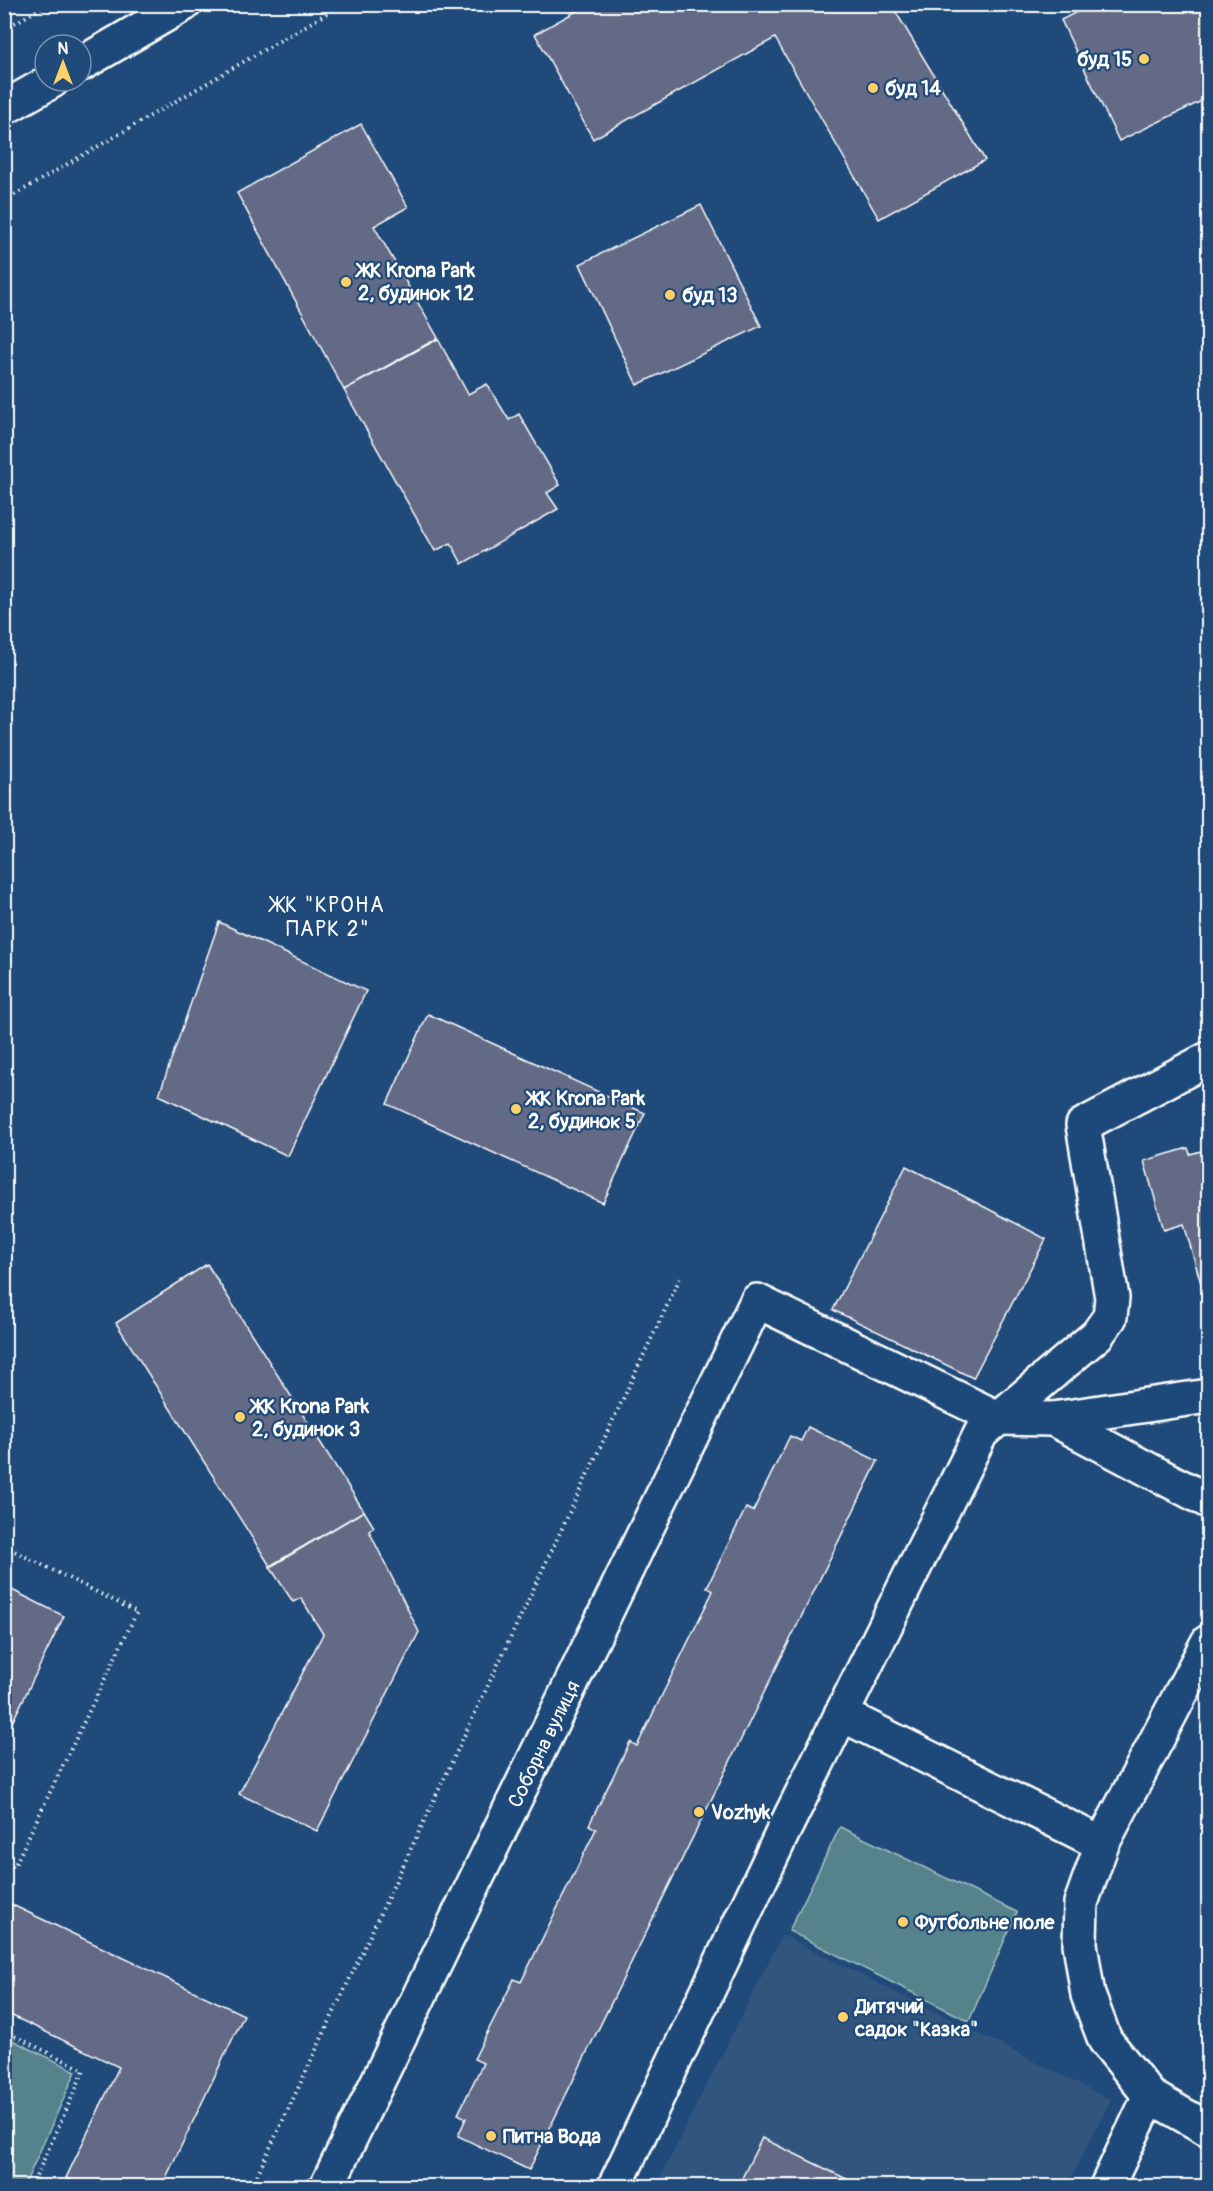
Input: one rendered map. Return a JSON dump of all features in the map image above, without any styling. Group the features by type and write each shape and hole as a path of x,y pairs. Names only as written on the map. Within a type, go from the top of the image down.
{"street":[{"path":"93,57 184,4"},
{"path":"4,108 33,92"},
{"path":"615,2187 841,1714 981,1433 1097,1335 1110,1317 1113,1298 1083,1125 1209,1059"},
{"name":"Соборна вулиця","path":"327,2187 758,1301 998,1418"},
{"path":"998,1418 1053,1419 1209,1396"},
{"path":"1053,1419 1209,1501"},
{"path":"1209,1642 1102,1844 1081,1903 1080,1944 1088,1995 1105,2040 1150,2096 1209,2129"},
{"path":"841,1714 1102,1844"},
{"path":"1107,2187 1150,2096"}],"path":[{"path":"4,29 48,4"},
{"path":"4,201 343,4"},
{"path":"252,2187 680,1278"},
{"path":"4,1546 137,1612 14,1867 4,1862"},
{"path":"4,2031 84,2070 35,2179 51,2187"}],"shaded area":[{"name":"Дитячий садок \"Казка\"","path":"782,1935 1111,2100 1067,2186 656,2186"}],"green space":[{"name":"Футбольне поле","path":"840,1827 1017,1912 969,2021 789,1931"},
{"path":"4,2036 76,2071 26,2182 35,2186 5,2186"}],"building":[{"name":"буд 14","path":"589,4 891,4 985,160 879,219 775,38 593,139 535,34"},
{"name":"буд 15","path":"1092,4 1204,4 1208,14 1208,98 1119,141 1061,20"},
{"name":"ЖК Krona Park 2, будинок 12","path":"361,124 408,207 374,226 438,338 344,390 237,193"},
{"name":"буд 13","path":"701,205 761,326 637,385 580,264"},
{"name":"ЖК Krona Park 2, будинок 12","path":"438,339 468,394 487,384 509,420 519,414 560,485 547,493 558,509 462,564 451,543 435,551 344,390"},
{"path":"219,922 366,991 288,1156 159,1095"},
{"name":"ЖК Krona Park 2, будинок 5","path":"428,1014 645,1113 603,1203 387,1104"},
{"path":"1188,1148 1190,1154 1208,1149 1208,1308 1184,1224 1164,1230 1144,1161"},
{"path":"906,1166 1046,1239 973,1378 833,1310"},
{"name":"ЖК Krona Park 2, будинок 3","path":"207,1264 364,1511 270,1566 116,1323"},
{"path":"808,1427 878,1461 529,2170 458,2136 466,2118 458,2114 483,2063 474,2059 514,1979 521,1982 596,1829 589,1825 630,1742 637,1746 713,1591 707,1587 746,1508 753,1511 790,1436 801,1441"},
{"path":"364,1511 374,1527 369,1531 419,1632 317,1831 239,1794 323,1634 301,1598 293,1602 270,1567"},
{"path":"4,1586 64,1616 4,1739"},
{"path":"4,1901 244,2015 162,2186 83,2186 66,2178 119,2067 4,2012"},
{"path":"762,2138 861,2186 738,2186"}],"place":[{"name":"буд 15","path":"1144,59"},
{"name":"буд 14","path":"873,88"},
{"name":"ЖК Krona Park 2, будинок 12","path":"346,282"},
{"name":"буд 13","path":"670,295"},
{"name":"ЖК Krona Park 2, будинок 5","path":"516,1109"},
{"name":"ЖК Krona Park 2, будинок 3","path":"240,1417"},
{"name":"Vozhyk","path":"699,1812"},
{"name":"Футбольне поле","path":"903,1922"},
{"name":"Дитячий садок \"Казка\"","path":"843,2017"},
{"name":"Питна Вода","path":"491,2136"}],"district":[{"name":"ЖК \"КРОНА ПАРК 2\"","path":"328,917"}]}
